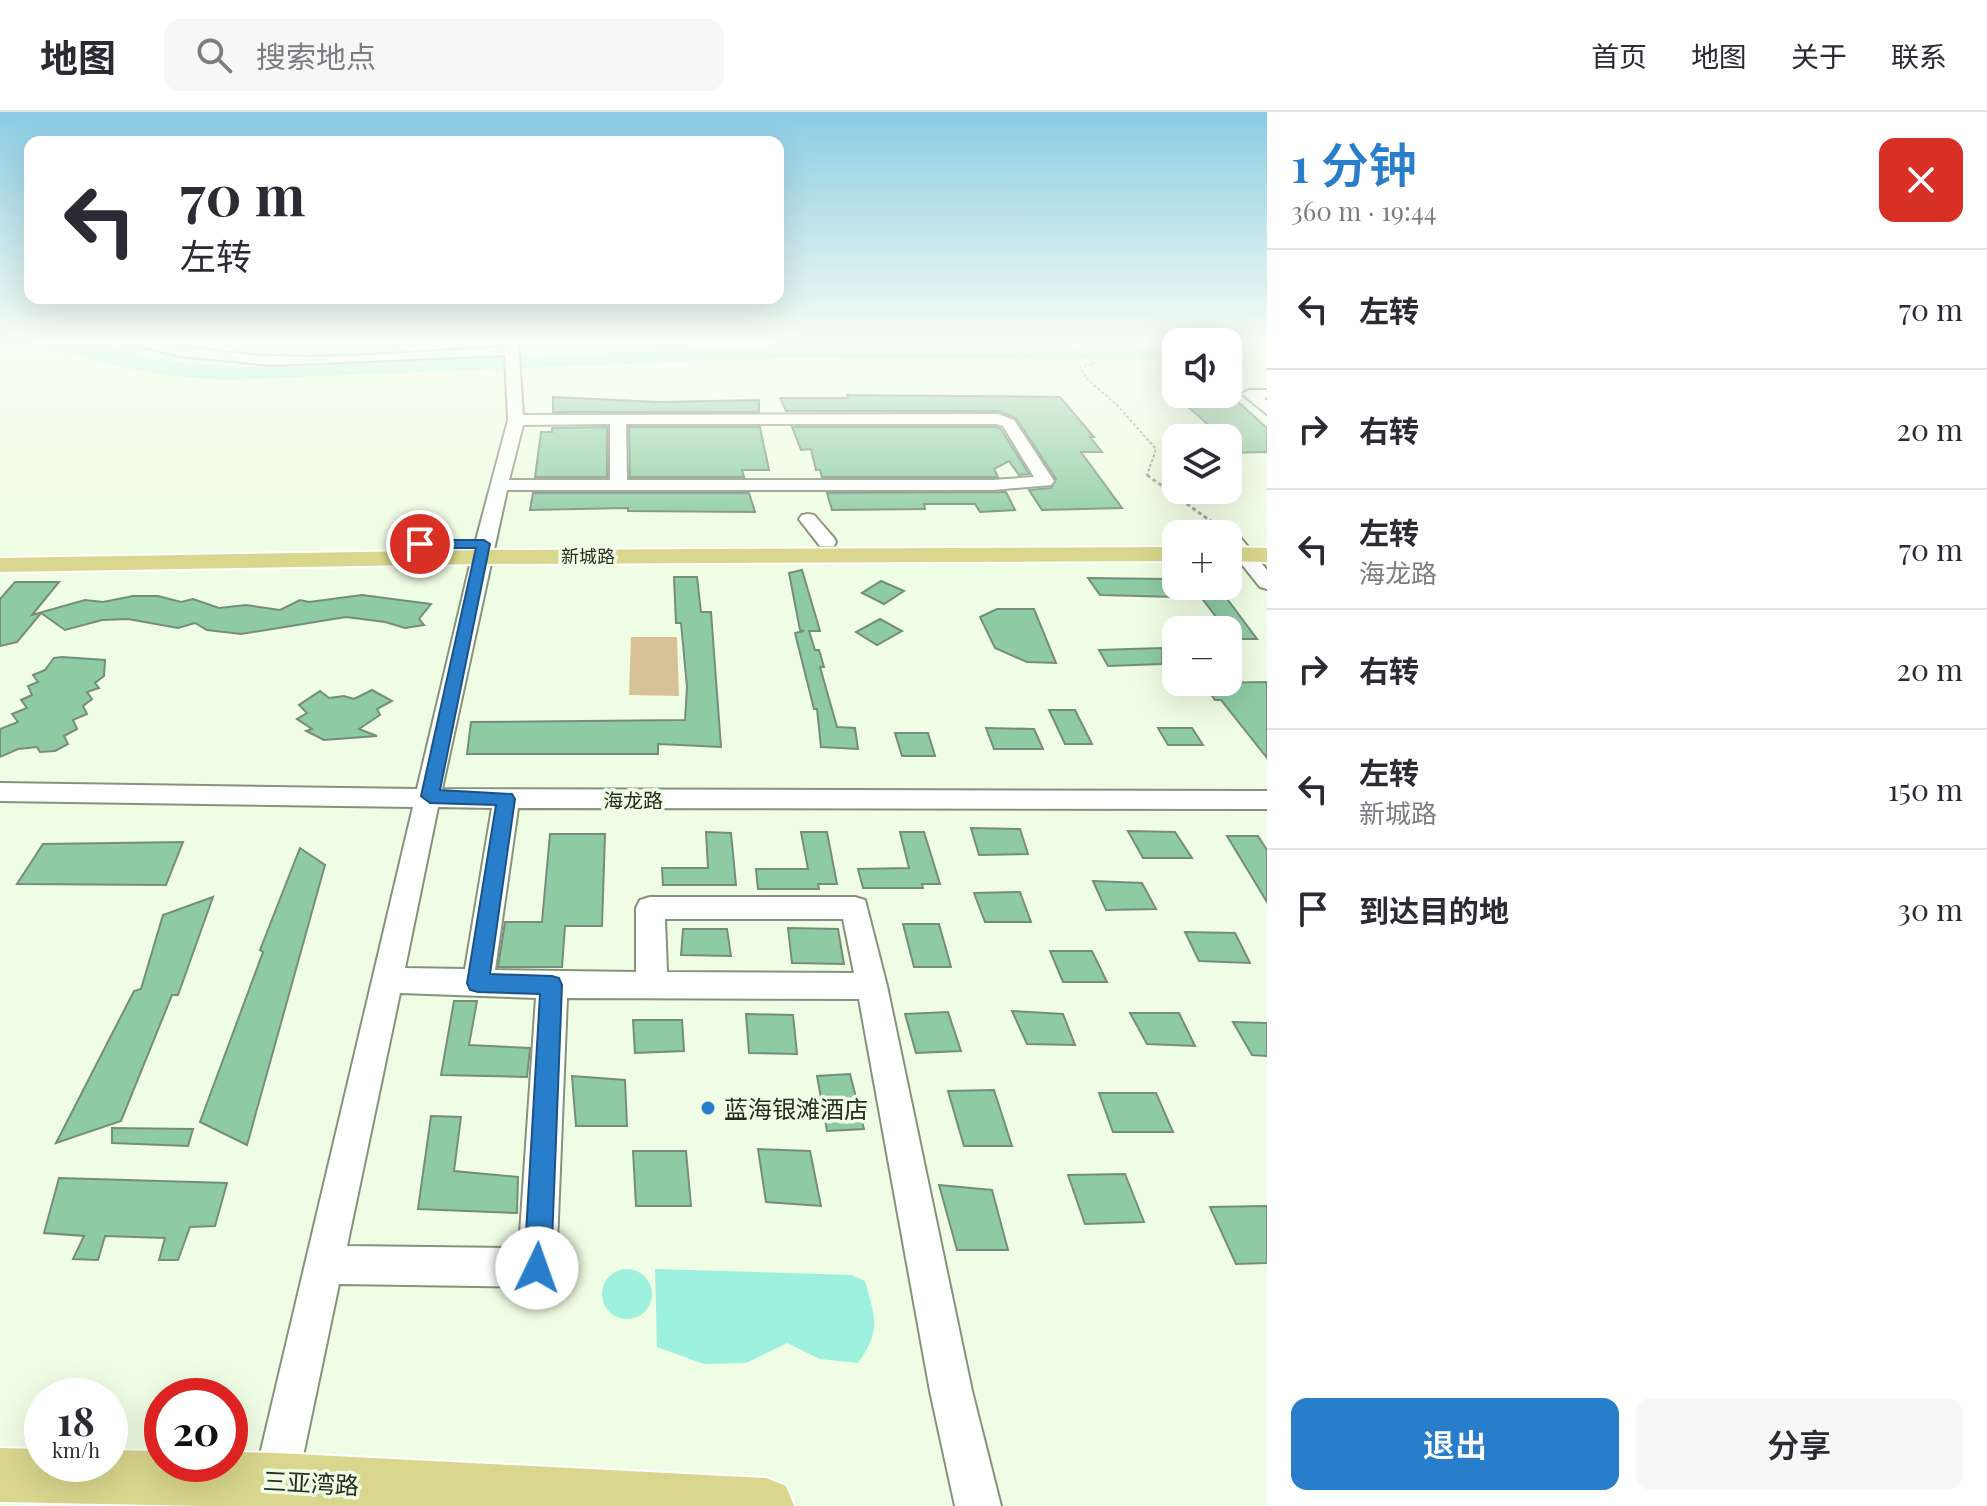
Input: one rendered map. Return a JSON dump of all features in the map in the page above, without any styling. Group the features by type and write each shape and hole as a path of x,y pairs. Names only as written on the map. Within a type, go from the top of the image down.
{"main road":[{"name":"新城路","path":"0,565 827,542 1162,540"},
{"path":"1242,544 1267,541"},
{"path":"1242,548 1267,555"},
{"name":"新城路","path":"0,550 1162,554"},
{"name":"三亚湾路","path":"0,1475 276,1480 766,1506"}],"street":[{"path":"276,1480 430,796 482,550 516,420 515,407"},
{"path":"499,485 993,485 1045,481 1009,423 998,419 516,420"},
{"path":"618,420 619,485"},
{"path":"808,519 827,542"},
{"path":"1242,556 1267,583"},
{"name":"海龙路","path":"0,792 506,799 1267,800"},
{"path":"478,983 506,799"},
{"path":"652,985 650,908 855,908 951,1391 978,1506"},
{"path":"387,980 552,985 872,986"},
{"path":"324,1265 537,1268 552,985"}],"path":[{"path":"1120,407 1156,449 1147,475 1171,495 1214,520"}],"shaded area":[{"path":"631,637 677,637 679,696 629,695"}],"water":[{"path":"627,1269 644,1277 652,1294 644,1311 627,1319 610,1311 602,1294 610,1277"},
{"path":"655,1269 851,1275 865,1281 874,1315 871,1341 858,1363 820,1359 787,1343 746,1363 704,1364 657,1347"}],"building":[{"path":"553,407 759,407 759,412 553,412"},
{"path":"784,407 1069,407 1094,437 1090,437 1102,452 1081,452 1122,508 1042,510 1029,490 1051,488 1056,479 1016,418 999,411 786,411"},
{"path":"1244,407 1267,428 1267,452 1242,453 1242,424 1207,424 1189,408"},
{"path":"607,427 607,477 535,477 541,432 552,432 552,428"},
{"path":"629,427 760,427 769,470 742,470 744,477 630,477"},
{"path":"792,427 996,427 1001,429 1029,474 1019,475 1009,461 994,469 998,477 822,477 820,470 816,470 811,449 801,450"},
{"path":"1006,492 1015,510 980,512 975,504 924,504 925,509 832,510 827,493"},
{"path":"533,493 749,493 755,512 628,511 628,508 530,510"},
{"path":"802,570 820,631 809,631 824,667 820,667 837,727 855,728 858,749 821,747 817,709 814,709 795,633 804,631 800,630 789,573"},
{"path":"674,577 697,577 701,612 711,612 721,747 658,744 658,754 467,754 471,722 685,720 687,687 681,623 676,623"},
{"path":"1088,578 1162,579 1162,597 1100,595"},
{"path":"881,581 904,591 884,604 862,593"},
{"path":"15,582 59,582 32,615 85,600 103,602 133,596 158,596 181,602 193,599 219,608 246,605 280,610 300,600 309,602 362,595 431,604 419,619 424,625 405,628 346,617 241,634 207,630 195,623 178,628 128,619 102,620 65,630 41,613 17,642 0,646 0,599"},
{"path":"1203,600 1228,600 1240,616 1215,616"},
{"path":"997,609 1034,609 1056,663 1027,662 995,648 980,617"},
{"path":"880,619 902,631 877,645 856,632"},
{"path":"1242,619 1257,639 1242,639"},
{"path":"1162,648 1162,664 1108,666 1099,650"},
{"path":"54,658 105,660 104,676 95,683 99,688 87,692 92,699 83,706 87,714 73,720 77,729 64,736 68,744 55,751 40,752 37,747 18,749 0,757 0,729 18,722 12,714 27,708 21,700 32,695 28,686 38,682 33,675 45,670"},
{"path":"1242,682 1267,682 1267,758 1221,700 1215,700 1212,696 1242,696"},
{"path":"372,690 392,701 377,709 380,715 359,729 377,736 324,740 306,731 312,729 297,719 307,713 299,705 320,691 329,698 344,696 354,699"},
{"path":"1049,710 1075,710 1092,744 1065,744"},
{"path":"986,728 1034,729 1043,749 994,749"},
{"path":"1158,728 1192,728 1203,745 1168,745"},
{"path":"895,733 928,733 935,756 902,756"},
{"path":"971,828 1020,829 1028,854 979,855"},
{"path":"1128,831 1175,832 1192,858 1143,858"},
{"path":"706,832 731,833 736,885 663,885 662,868 708,868"},
{"path":"801,832 827,832 837,884 818,884 819,889 758,889 756,869 808,869"},
{"path":"900,832 924,832 940,884 922,884 923,888 863,888 858,869 909,868"},
{"path":"550,834 605,834 602,926 565,926 562,967 498,967 505,922 542,922"},
{"path":"1227,836 1258,836 1267,850 1267,902"},
{"path":"183,842 166,885 17,884 43,844"},
{"path":"300,848 325,865 247,1145 200,1122 263,952 260,950"},
{"path":"1093,881 1142,883 1156,909 1106,910"},
{"path":"1020,892 1031,922 985,922 974,893"},
{"path":"213,897 178,995 172,995 121,1121 56,1143 134,991 141,989 163,915"},
{"path":"903,924 939,924 951,967 914,967"},
{"path":"788,928 838,929 844,964 792,963"},
{"path":"683,929 727,929 731,956 681,955"},
{"path":"1185,932 1235,933 1250,963 1199,961"},
{"path":"1050,951 1092,951 1107,982 1063,982"},
{"path":"454,1001 477,1001 469,1045 530,1048 527,1077 441,1075"},
{"path":"1012,1011 1063,1014 1075,1045 1027,1044"},
{"path":"948,1012 961,1051 916,1053 905,1014"},
{"path":"1130,1013 1179,1013 1195,1046 1147,1044"},
{"path":"746,1014 793,1015 797,1054 749,1053"},
{"path":"633,1020 682,1020 684,1051 635,1053"},
{"path":"1233,1022 1267,1023 1267,1056 1252,1055"},
{"path":"850,1074 864,1129 827,1131 817,1076"},
{"path":"572,1076 625,1080 627,1126 576,1126"},
{"path":"994,1090 1012,1146 964,1146 948,1091"},
{"path":"1099,1093 1156,1093 1173,1132 1113,1132"},
{"path":"431,1116 461,1117 454,1171 518,1177 517,1213 418,1209"},
{"path":"112,1128 193,1129 188,1146 112,1143"},
{"path":"758,1149 810,1151 821,1206 766,1202"},
{"path":"633,1151 686,1151 691,1206 636,1206"},
{"path":"1125,1174 1144,1222 1085,1224 1068,1175"},
{"path":"59,1178 227,1183 215,1226 190,1227 178,1260 159,1260 165,1238 105,1236 98,1260 73,1259 84,1236 44,1233"},
{"path":"939,1185 992,1190 1008,1250 957,1250"},
{"path":"1267,1206 1267,1263 1236,1264 1210,1207"}],"place":[{"name":"蓝海银滩酒店","path":"708,1108"}],"route":[{"path":"420,544 484,544 430,796 506,799 478,983 552,985 537,1268"}]}
